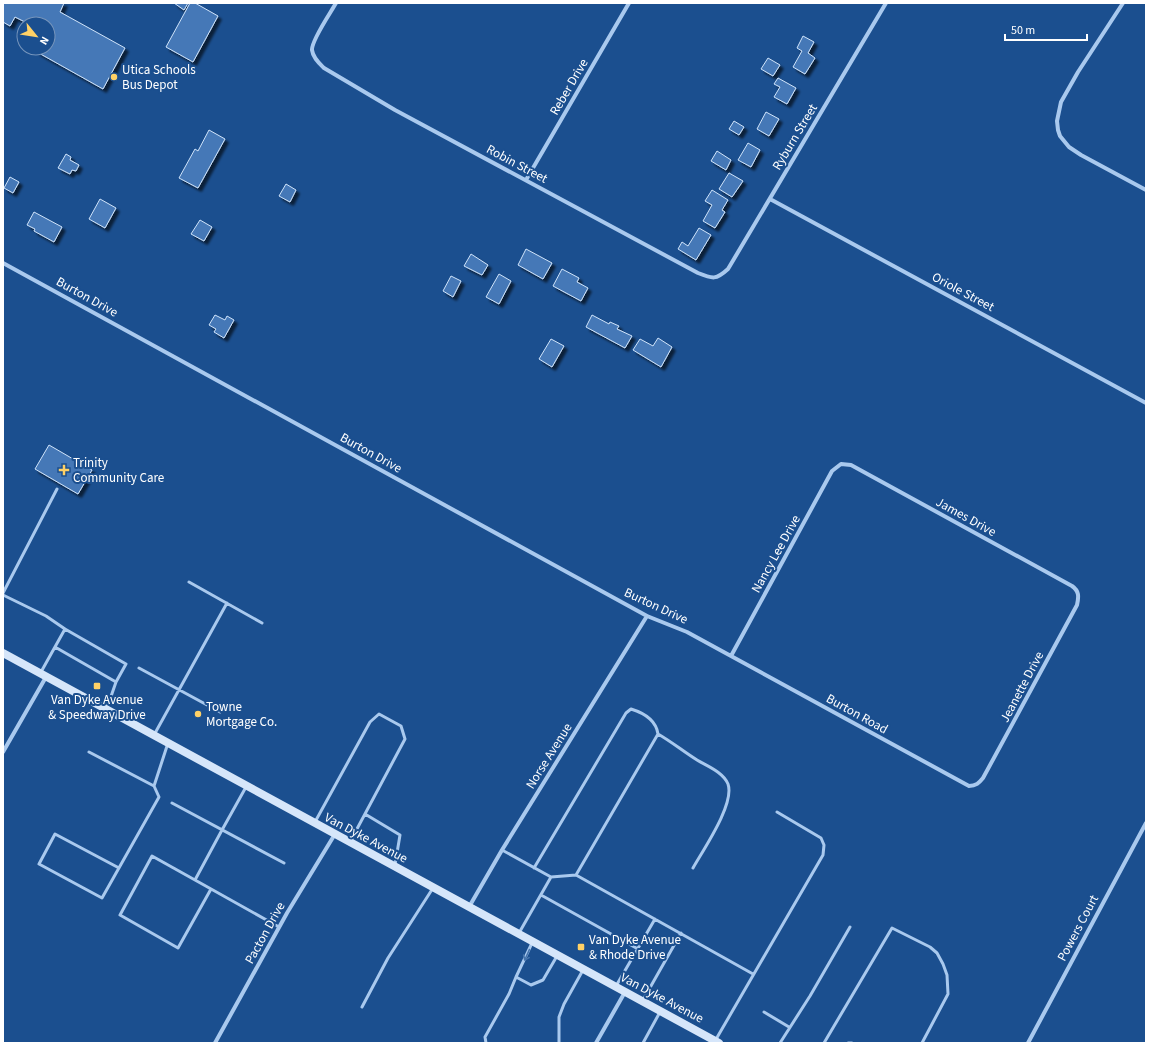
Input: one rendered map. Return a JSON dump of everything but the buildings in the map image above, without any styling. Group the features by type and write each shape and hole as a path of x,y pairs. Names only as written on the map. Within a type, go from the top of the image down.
{"main road":[{"name":"Van Dyke Avenue","path":"3,653 717,1042"}],"street":[{"name":"Robin Street","path":"336,3 312,46 317,62 332,73 395,110 698,273 709,278 718,278"},
{"name":"Reber Drive","path":"526,180 628,3"},
{"name":"Ryburn Street","path":"718,278 728,269 886,3"},
{"path":"1123,3 1078,72 1061,102 1057,121 1058,130 1060,136 1069,147 1146,190"},
{"name":"Oriole Street","path":"770,199 1146,403"},
{"name":"Burton Drive","path":"3,263 647,616 686,632 731,656"},
{"name":"James Drive","path":"841,464 851,465 1072,586 1078,593"},
{"name":"Nancy Lee Drive","path":"731,656 832,471 841,464"},
{"name":"Jeanette Drive","path":"974,786 983,778 1078,605 1078,593"},
{"name":"Norse Avenue","path":"469,907 502,850 647,616"},
{"name":"Burton Road","path":"731,656 969,786 974,786"},
{"path":"3,752 43,675"},
{"name":"Powers Court","path":"1028,1043 1146,823"},
{"name":"Pacton Drive","path":"215,1043 279,927 335,834"},
{"path":"596,1043 625,992"}],"lane":[{"path":"57,489 3,594 46,616 65,629 126,664 116,682 107,710"},
{"path":"189,582 262,623"},
{"path":"153,735 227,603"},
{"path":"43,675 55,647 65,629"},
{"path":"55,647 116,682"},
{"path":"139,668 220,712"},
{"path":"534,868 626,714 631,709 637,711 653,720 657,727 658,734 576,875"},
{"path":"314,823 370,722 379,714 401,726 405,738 350,842"},
{"path":"658,734 670,740 696,760 720,774 728,784 729,794 721,819 693,868"},
{"path":"154,786 168,743"},
{"path":"89,752 154,786 159,797 119,868 102,898 39,864 55,834 119,868"},
{"path":"195,880 247,786"},
{"path":"172,803 284,863"},
{"path":"717,1042 753,974 823,855 824,845 821,838 777,812"},
{"path":"365,814 400,835 395,867"},
{"path":"502,850 551,877 576,875 753,974"},
{"path":"211,889 178,948 120,915 152,856 279,927"},
{"path":"518,934 551,877"},
{"path":"362,1007 388,958 433,888"},
{"path":"541,895 638,949"},
{"path":"616,987 655,919"},
{"path":"780,1043 810,996 850,927"},
{"path":"824,1043 892,928 934,950 943,964 947,975 948,994 922,1043"},
{"path":"642,1002 680,933"},
{"path":"486,1043 485,1037 510,994 516,977 533,941"},
{"path":"516,977 531,985 543,980 558,955"},
{"path":"558,1043 559,1017 564,1004 583,969"},
{"path":"643,1043 660,1012"},
{"path":"764,1012 789,1027"}],"place":[{"name":"Utica Schools Bus Depot","path":"114,77"},
{"name":"Trinity Community Care","path":"64,470"},
{"name":"Van Dyke Avenue & Speedway Drive","path":"97,686"},
{"name":"Towne Mortgage Co.","path":"198,714"},
{"name":"Van Dyke Avenue & Rhode Drive","path":"581,947"}]}
